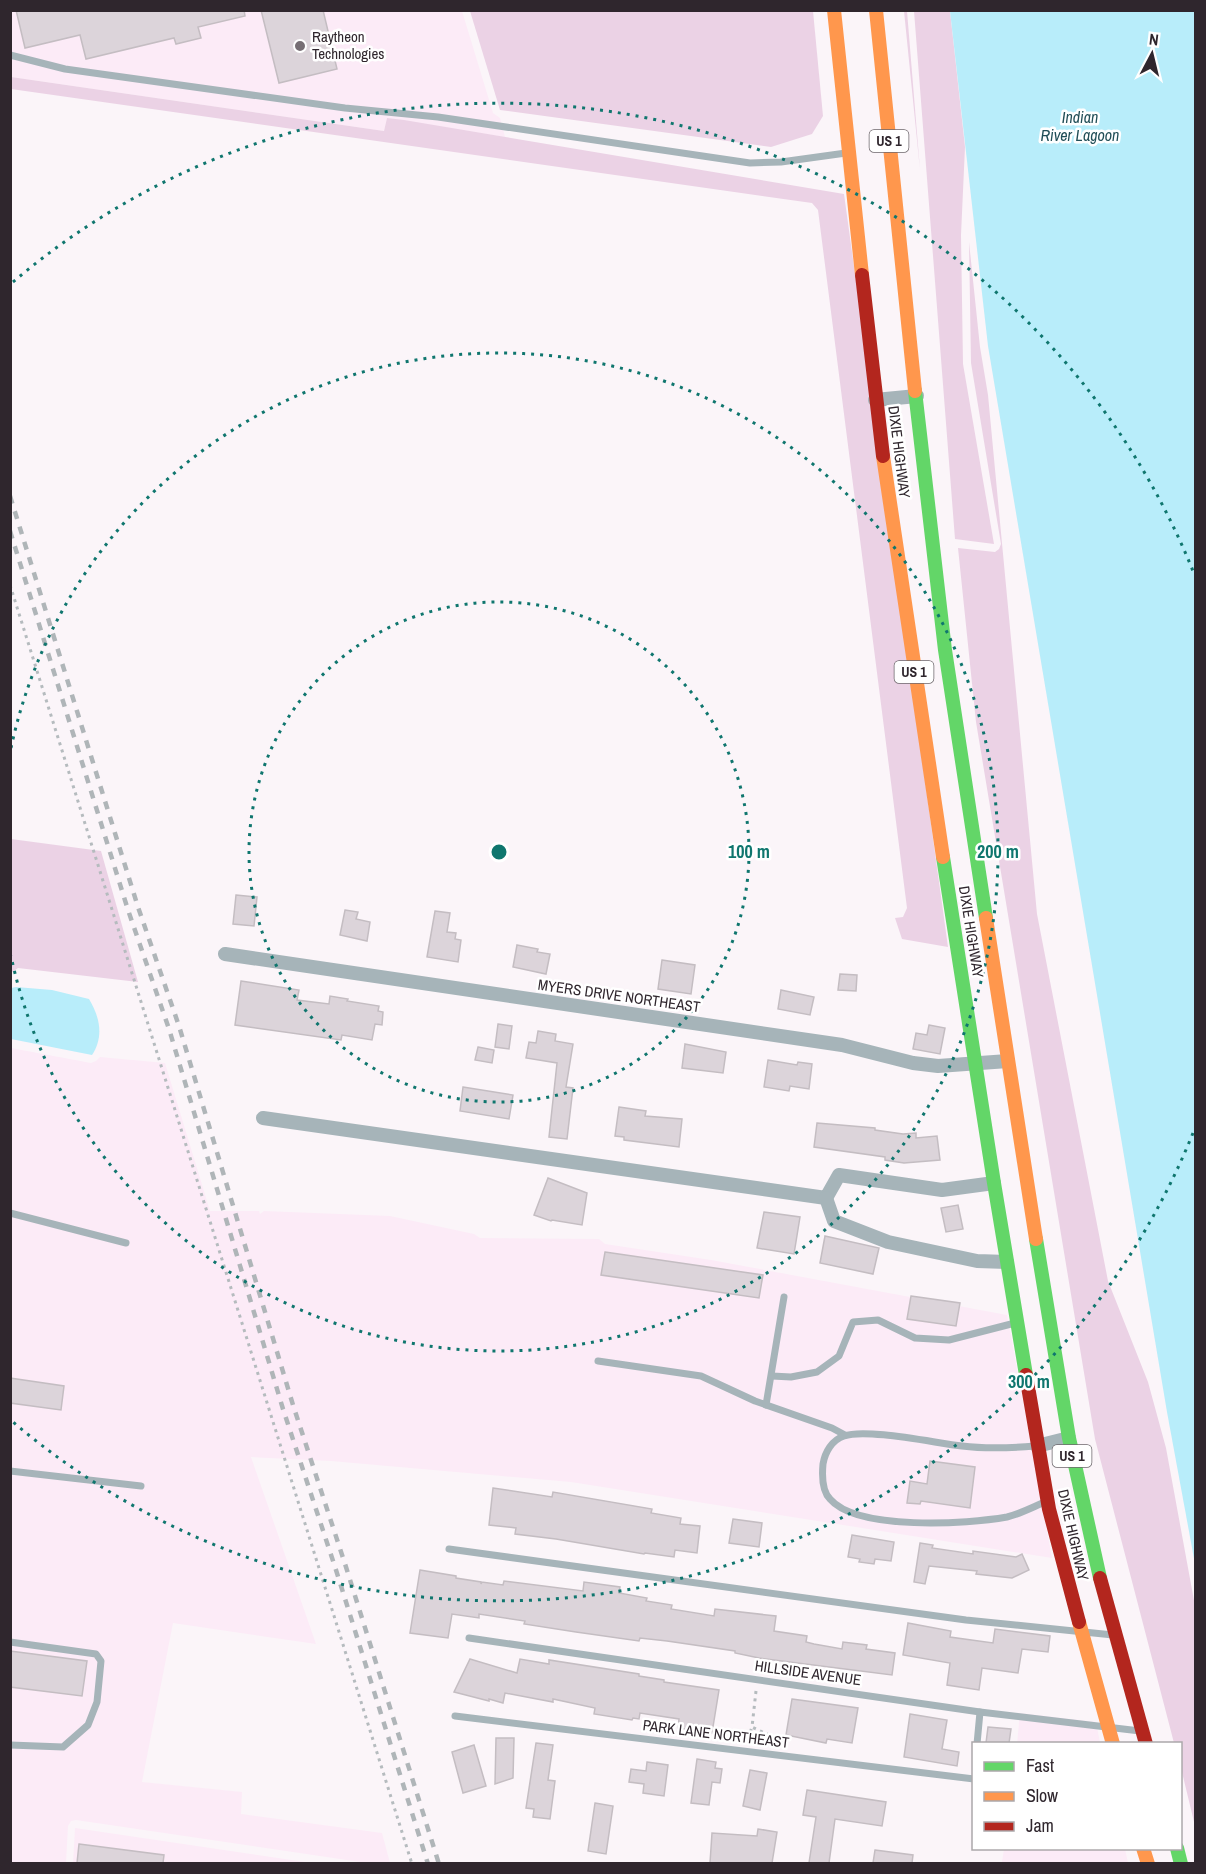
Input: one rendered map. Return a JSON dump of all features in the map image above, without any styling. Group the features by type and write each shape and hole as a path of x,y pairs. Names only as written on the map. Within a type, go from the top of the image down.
{"main road":[{"name":"DIXIE HIGHWAY","path":"834,10 876,400 909,643 994,1183 1048,1501 1081,1632 1113,1742"},
{"name":"DIXIE HIGHWAY","path":"876,10 929,522 945,651 1008,1061 1069,1438 1095,1561 1145,1737"}],"street":[{"path":"876,400 917,396"},
{"name":"MYERS DRIVE NORTHEAST","path":"225,954 842,1045 913,1063 938,1066 1008,1061"},
{"path":"263,1118 826,1198"},
{"path":"994,1183 942,1190 839,1175 826,1198 834,1221 888,1242 977,1261 1007,1262"},
{"path":"1037,1446 1069,1438"}],"lane":[{"path":"10,54 65,69 345,108 438,117 750,163 781,162 849,153"},
{"path":"10,1214 126,1243"},
{"path":"766,1405 784,1297"},
{"path":"772,1376 791,1377 818,1372 839,1356 853,1322 878,1320 915,1338 949,1340 1017,1323"},
{"path":"598,1361 701,1376 766,1405 832,1428 845,1436"},
{"path":"1037,1446 1010,1448 964,1446 875,1434 845,1436 833,1443 824,1458 822,1470 824,1487 828,1498 843,1510 886,1521 952,1522 1008,1516 1048,1501"},
{"path":"10,1471 141,1486"},
{"path":"449,1549 966,1620 1115,1635"},
{"name":"HILLSIDE AVENUE","path":"469,1638 980,1712 1108,1728 1145,1737"},
{"path":"10,1642 96,1654 101,1661 97,1702 88,1725 63,1747 10,1745"},
{"path":"977,1742 980,1712"},
{"name":"PARK LANE NORTHEAST","path":"455,1716 972,1779"}],"path":[{"path":"10,585 412,1863"},
{"path":"758,1680 752,1727 790,1745"}],"shaded area":[{"path":"11,11 462,11 493,113 500,118 505,137 387,118 384,131 11,77"},
{"path":"470,11 813,11 823,116 812,134 771,147 500,110"},
{"path":"904,11 907,11 920,170"},
{"path":"914,11 950,11 965,147 961,235 963,364 994,544 955,539"},
{"path":"11,77 384,131 387,118 404,120 844,194 948,947 902,939 895,918 903,917 907,908 818,210 812,203 11,89"},
{"path":"969,242 980,347 988,395 1037,914 1108,1281 1148,1382 1166,1448 1195,1606 1195,1826 1182,1772 1182,1742 1174,1742 1095,1439 976,722 958,548 995,552 1001,544 971,363"},
{"path":"11,839 101,851 138,982 18,968 11,973"},
{"path":"11,1048 91,1063 100,1057 165,1063 210,1211 390,1216 474,1234 480,1238 599,1239 605,1244 711,1260 1007,1315 1052,1558 571,1482 331,1461 251,1457 316,1644 173,1623 142,1782 242,1792 241,1814 382,1833 390,1863 367,1863 76,1820 71,1821 68,1826 66,1863 11,1864"},
{"path":"1020,1713 1096,1722 1100,1742 1017,1742"},
{"path":"75,1828 312,1863 73,1864"},
{"path":"1004,1850 1125,1850 1128,1863 1002,1864"}],"water":[{"name":"Indian River Lagoon","path":"950,11 1195,11 1195,1564 1167,1412 988,346"},
{"path":"11,988 52,990 89,999 96,1013 99,1027 98,1041 92,1055 11,1039"}],"building":[{"name":"Raytheon Technologies","path":"16,10 244,10 245,16 198,27 201,38 176,44 174,38 86,59 80,35 25,48"},
{"path":"261,10 323,10 337,69 279,83"},
{"path":"236,895 257,897 254,926 233,924"},
{"path":"345,910 358,912 356,919 370,922 367,941 340,935"},
{"path":"435,911 450,913 447,932 456,933 455,939 461,940 458,962 427,957"},
{"path":"517,945 550,954 546,974 513,967"},
{"path":"662,960 695,965 691,994 658,989"},
{"path":"840,974 857,975 856,991 838,990"},
{"path":"241,981 299,990 297,1000 329,1004 330,996 379,1006 378,1011 383,1012 382,1025 375,1024 372,1040 342,1035 341,1040 235,1025"},
{"path":"781,990 814,997 810,1015 778,1009"},
{"path":"498,1024 512,1026 509,1049 495,1047"},
{"path":"929,1025 945,1028 940,1054 913,1049 916,1033 927,1035"},
{"path":"538,1031 556,1034 555,1041 573,1044 566,1087 573,1088 567,1139 549,1137 557,1063 526,1058 529,1042 536,1043"},
{"path":"685,1044 726,1052 723,1073 682,1068"},
{"path":"478,1047 494,1050 492,1063 475,1060"},
{"path":"768,1060 797,1065 798,1062 812,1064 809,1089 790,1086 789,1091 764,1087"},
{"path":"463,1087 513,1095 509,1119 460,1111"},
{"path":"619,1107 646,1111 645,1116 682,1119 679,1147 624,1140 624,1137 615,1136"},
{"path":"817,1123 875,1128 875,1130 903,1134 916,1133 916,1138 937,1136 940,1160 904,1163 885,1160 885,1157 814,1147"},
{"path":"548,1178 587,1193 582,1225 551,1221 534,1215"},
{"path":"958,1205 963,1229 946,1232 941,1208"},
{"path":"764,1212 800,1217 794,1254 757,1248"},
{"path":"825,1236 879,1248 873,1274 820,1263"},
{"path":"605,1252 763,1275 759,1298 601,1275"},
{"path":"911,1296 960,1303 956,1326 907,1319"},
{"path":"10,1378 64,1386 61,1410 10,1403"},
{"path":"930,1461 975,1467 970,1508 921,1501 920,1504 907,1503 910,1481 927,1484"},
{"path":"493,1488 552,1497 553,1492 652,1509 651,1513 681,1518 680,1524 700,1526 697,1553 675,1550 674,1557 644,1554 515,1534 516,1528 489,1525"},
{"path":"733,1519 762,1523 759,1547 729,1543"},
{"path":"852,1535 894,1542 891,1561 875,1559 874,1564 859,1562 860,1559 848,1557"},
{"path":"920,1543 933,1545 932,1548 973,1554 973,1551 1016,1557 1022,1554 1029,1570 1012,1578 976,1574 977,1571 929,1566 925,1584 914,1582"},
{"path":"420,1570 456,1576 456,1578 481,1582 481,1584 482,1582 503,1585 504,1581 583,1591 584,1582 620,1587 619,1593 647,1598 646,1601 672,1605 671,1609 714,1616 715,1609 776,1616 774,1631 807,1636 806,1642 842,1649 843,1642 867,1645 866,1649 895,1653 892,1675 759,1658 735,1653 735,1651 667,1641 640,1638 639,1641 576,1632 479,1614 479,1618 452,1614 448,1638 410,1633"},
{"path":"908,1623 951,1631 950,1637 993,1643 995,1629 1050,1636 1048,1652 1022,1649 1018,1673 982,1668 979,1690 947,1685 950,1663 903,1655"},
{"path":"10,1651 87,1661 82,1696 10,1687"},
{"path":"470,1659 517,1673 520,1659 549,1664 549,1660 639,1674 639,1676 664,1680 664,1682 719,1690 712,1733 678,1728 679,1719 640,1713 639,1719 633,1718 632,1720 594,1714 595,1708 553,1699 553,1702 505,1693 503,1703 454,1692"},
{"path":"792,1699 858,1708 852,1743 827,1739 826,1743 786,1735"},
{"path":"910,1714 947,1720 942,1749 959,1752 957,1766 904,1757"},
{"path":"988,1727 1011,1729 1009,1742 986,1742"},
{"path":"496,1738 514,1738 513,1778 495,1784"},
{"path":"536,1743 553,1745 548,1780 555,1781 550,1819 533,1817 534,1809 526,1808"},
{"path":"474,1745 486,1786 463,1793 452,1752"},
{"path":"697,1759 716,1762 715,1768 722,1769 720,1783 712,1782 709,1805 691,1803"},
{"path":"647,1762 668,1765 664,1796 643,1793 644,1784 629,1782 631,1769 646,1771"},
{"path":"750,1770 767,1773 760,1810 743,1806"},
{"path":"807,1790 886,1802 882,1826 835,1819 829,1863 809,1863 816,1817 803,1815"},
{"path":"595,1803 613,1806 606,1854 588,1851"},
{"path":"758,1829 777,1832 772,1863 710,1863 712,1833 757,1836"},
{"path":"79,1844 164,1855 163,1863 77,1863"},
{"path":"875,1850 913,1855 912,1863 873,1863"}],"railway":[{"path":"10,496 138,907 179,1026 293,1405 439,1864"},
{"path":"10,531 128,910 169,1029 283,1409 428,1864"}],"traffic: fast":[{"path":"915,391 945,650 986,918"},
{"path":"943,857 1026,1375"},
{"path":"1036,1239 1069,1438 1100,1578"},
{"path":"1178,1850 1181,1864"}],"traffic: slow":[{"path":"834,10 862,275"},
{"path":"876,10 915,391"},
{"path":"883,456 943,857"},
{"path":"986,918 1036,1239"},
{"path":"1079,1622 1112,1742"},
{"path":"1144,1850 1148,1864"}],"traffic: jam":[{"path":"862,275 883,456"},
{"path":"1026,1375 1049,1509 1079,1622"},
{"path":"1100,1578 1145,1742"}],"place":[{"name":"Raytheon Technologies","path":"300,46"}]}
